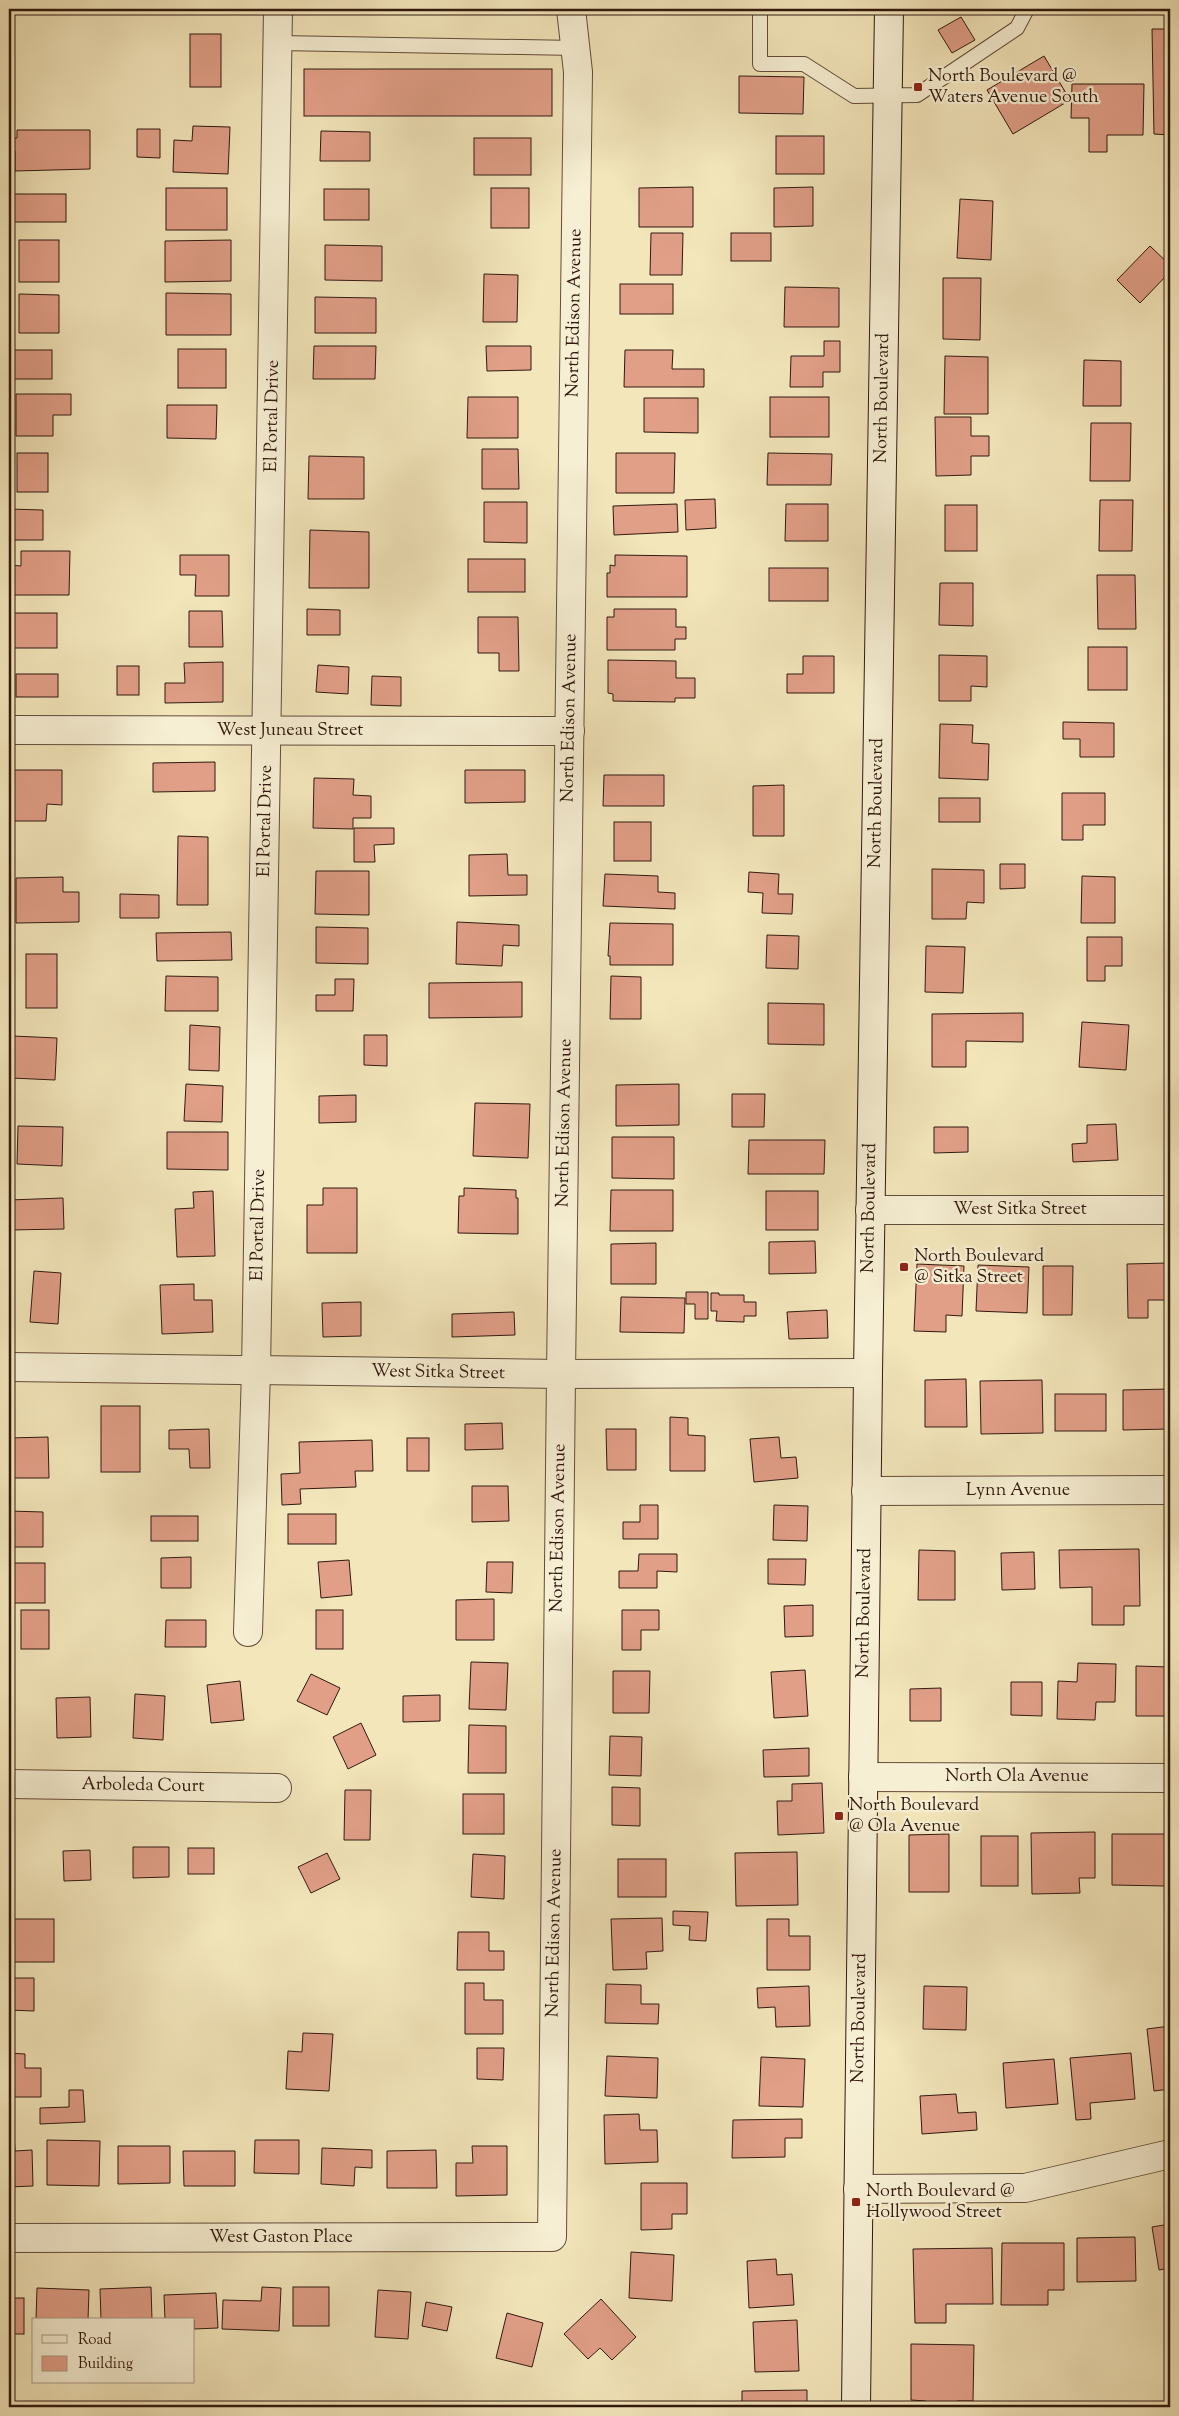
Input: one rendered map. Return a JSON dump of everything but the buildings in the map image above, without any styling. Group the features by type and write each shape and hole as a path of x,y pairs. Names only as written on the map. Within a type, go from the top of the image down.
{"street":[{"name":"El Portal Drive","path":"248,1632 256,1371 268,730 278,9"},
{"name":"North Edison Avenue","path":"552,2237 578,72 572,9"},
{"name":"North Boulevard","path":"856,2407 866,1492 889,9"},
{"name":"West Juneau Street","path":"9,730 570,731"},
{"name":"West Sitka Street","path":"870,1210 1170,1210"},
{"name":"West Sitka Street","path":"9,1367 561,1374 868,1373"},
{"name":"Lynn Avenue","path":"866,1492 1170,1490"},
{"name":"North Ola Avenue","path":"863,1777 1170,1778"},
{"name":"Arboleda Court","path":"9,1784 277,1788"},
{"path":"858,2189 1026,2188 1170,2154"},
{"name":"West Gaston Place","path":"9,2238 552,2237"}],"lane":[{"path":"760,9 760,64 804,64 854,96 888,97 917,95 1017,28 1027,9"},
{"path":"278,43 576,48"}],"place":[{"name":"North Boulevard @ Waters Avenue South","path":"918,87"},
{"name":"North Boulevard @ Sitka Street","path":"904,1267"},
{"name":"North Boulevard @ Ola Avenue","path":"839,1816"},
{"name":"North Boulevard @ Hollywood Street","path":"856,2202"}]}
